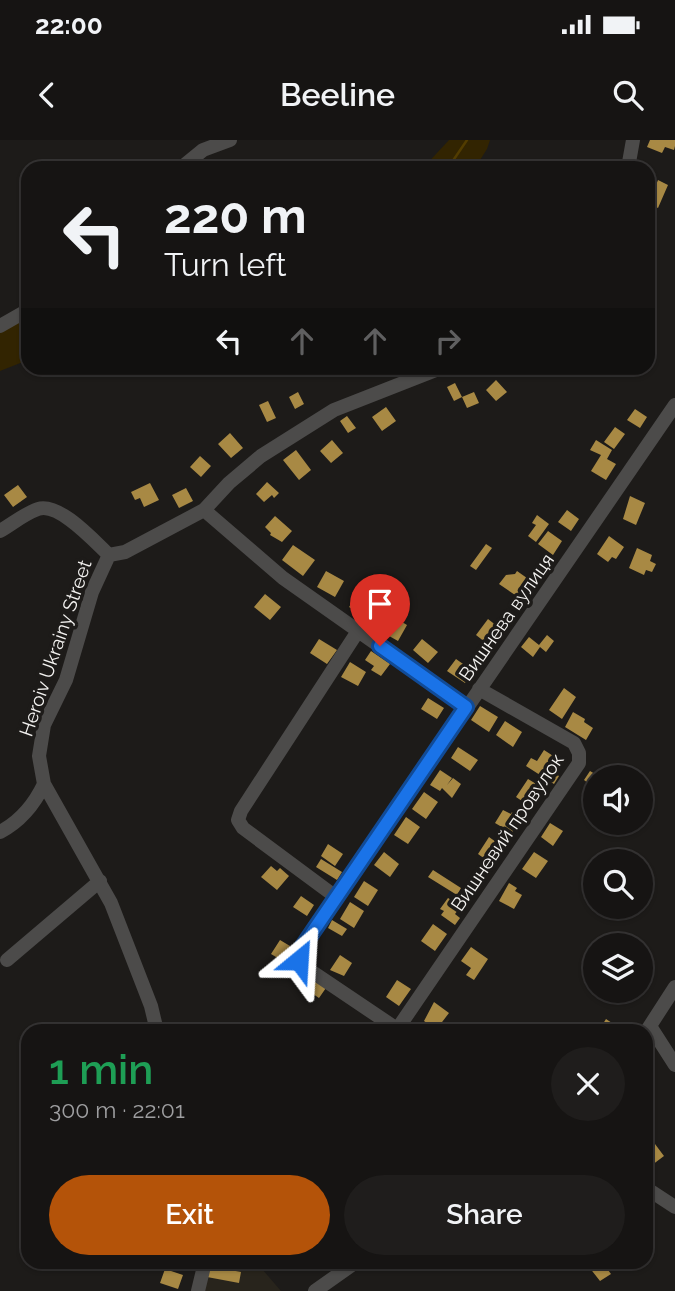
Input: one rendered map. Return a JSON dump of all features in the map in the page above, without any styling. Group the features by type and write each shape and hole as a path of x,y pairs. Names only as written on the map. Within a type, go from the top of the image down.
{"street":[{"path":"189,161 203,149 230,140"},
{"path":"629,161 633,140"},
{"path":"0,326 21,314"},
{"name":"Heroiv Ukrainy Street","path":"155,1024 148,998 111,903 44,784 39,756 41,735 66,680 92,592 109,555 125,552 204,510 229,483 261,456 334,410 423,375"},
{"name":"Вишнева вулиця","path":"388,1024 302,965 299,952 675,405"},
{"path":"0,531 25,515 49,507 61,513 109,555"},
{"path":"204,510 283,578 466,707"},
{"path":"336,897 243,828 238,820 241,811 358,631"},
{"name":"Вишневий провулок","path":"401,1024 579,763 579,753 574,743 479,689"},
{"path":"0,832 26,813 44,784"},
{"path":"7,960 100,881"},
{"path":"651,1024 675,987"},
{"path":"653,1036 675,1065"},
{"path":"653,1193 675,1207"},
{"path":"198,1291 203,1269"},
{"path":"315,1291 346,1269"}],"shaded area":[{"path":"449,140 490,140 479,161 430,161"},
{"path":"21,314 21,363 0,371 0,326"},
{"path":"205,1269 262,1269 281,1291 204,1291"}],"building":[{"path":"650,140 675,140 674,150 665,147 662,153 647,147"},
{"path":"658,180 668,185 658,208 655,206"},
{"path":"496,380 507,392 496,401 486,390"},
{"path":"455,383 462,397 454,401 447,387"},
{"path":"298,392 304,404 295,409 289,397"},
{"path":"474,392 479,403 467,408 462,397"},
{"path":"268,401 276,418 267,422 259,405"},
{"path":"386,407 396,421 382,431 372,417"},
{"path":"635,409 647,417 640,428 627,420"},
{"path":"347,416 356,428 348,433 340,421"},
{"path":"615,427 625,434 614,449 604,442"},
{"path":"230,433 243,448 231,458 218,444"},
{"path":"332,440 343,453 331,463 320,451"},
{"path":"596,440 612,450 607,459 616,464 606,480 591,471 601,455 590,450"},
{"path":"296,450 311,470 299,480 283,460"},
{"path":"200,456 211,466 201,477 190,467"},
{"path":"267,482 279,493 264,502 256,494"},
{"path":"150,483 159,500 144,507 140,498 135,500 131,492"},
{"path":"18,485 27,497 13,507 4,495"},
{"path":"186,488 193,501 179,508 172,495"},
{"path":"630,496 645,503 636,525 623,519"},
{"path":"567,510 579,519 571,531 558,522"},
{"path":"537,515 549,524 536,542 528,536 536,525 532,523"},
{"path":"275,516 292,531 282,542 270,535 265,527"},
{"path":"548,531 562,541 553,555 538,544"},
{"path":"609,536 624,547 616,559 612,557 608,562 597,554"},
{"path":"486,544 492,548 476,570 470,566"},
{"path":"293,545 315,560 303,576 282,560"},
{"path":"637,548 652,555 650,561 656,564 652,572 646,570 644,575 629,568"},
{"path":"326,571 344,581 335,597 317,587"},
{"path":"517,571 534,583 529,589 533,591 526,600 499,584 506,575 515,574"},
{"path":"358,593 375,604 366,618 349,607"},
{"path":"265,594 281,607 270,620 254,607"},
{"path":"392,616 407,625 398,641 382,632"},
{"path":"488,619 502,630 490,646 476,635"},
{"path":"547,635 554,641 546,652 540,647 533,657 521,647 529,637 539,645"},
{"path":"319,639 337,650 327,664 310,653"},
{"path":"422,639 438,652 428,663 413,650"},
{"path":"371,651 390,664 381,676 371,670 374,666 365,660"},
{"path":"456,659 473,671 465,683 447,671"},
{"path":"350,662 366,672 358,686 341,677"},
{"path":"564,688 576,697 562,719 549,710"},
{"path":"428,698 444,708 437,719 421,709"},
{"path":"480,706 498,717 489,732 471,720"},
{"path":"573,712 593,728 586,740 565,727"},
{"path":"505,721 522,732 513,747 496,735"},
{"path":"458,747 478,760 470,771 451,758"},
{"path":"544,750 561,761 554,773 559,776 554,784 526,766 531,758 537,761"},
{"path":"440,770 452,778 447,785 453,778 461,784 452,798 442,788 440,791 430,785"},
{"path":"528,779 543,788 531,807 516,797"},
{"path":"424,792 438,802 426,819 412,809"},
{"path":"503,810 511,814 512,812 520,820 512,833 495,823"},
{"path":"406,817 420,827 408,844 394,835"},
{"path":"550,823 563,831 553,846 541,837"},
{"path":"489,837 503,847 492,864 478,854"},
{"path":"328,844 343,854 335,866 321,856"},
{"path":"384,852 399,864 390,877 374,865"},
{"path":"534,852 548,861 536,878 522,869"},
{"path":"321,859 342,872 337,880 316,867"},
{"path":"271,866 277,871 280,868 289,876 277,890 261,877"},
{"path":"433,870 461,888 457,895 428,877"},
{"path":"364,881 378,890 368,906 354,897"},
{"path":"509,883 522,895 514,909 499,901"},
{"path":"301,896 314,905 307,916 293,907"},
{"path":"448,898 461,906 455,914 460,918 455,925 441,915 444,911 440,909"},
{"path":"350,902 364,911 354,928 340,919"},
{"path":"332,920 347,929 342,936 328,928"},
{"path":"433,924 447,934 435,951 421,941"},
{"path":"280,940 290,946 281,960 271,954"},
{"path":"471,947 488,959 474,980 466,975 471,968 461,961"},
{"path":"340,955 352,963 344,976 330,970"},
{"path":"313,975 328,985 319,998 304,988"},
{"path":"397,980 411,989 399,1006 386,997"},
{"path":"434,1002 449,1013 441,1024 428,1024 424,1021"},
{"path":"655,1144 664,1156 653,1164"},
{"path":"165,1269 183,1275 178,1289 160,1283"},
{"path":"208,1269 241,1272 239,1283 207,1277"},
{"path":"591,1269 607,1269 611,1274 600,1281"}],"waterway":[{"path":"453,161 467,140"}],"route":[{"path":"299,960 299,952 466,707 380,646"}]}
